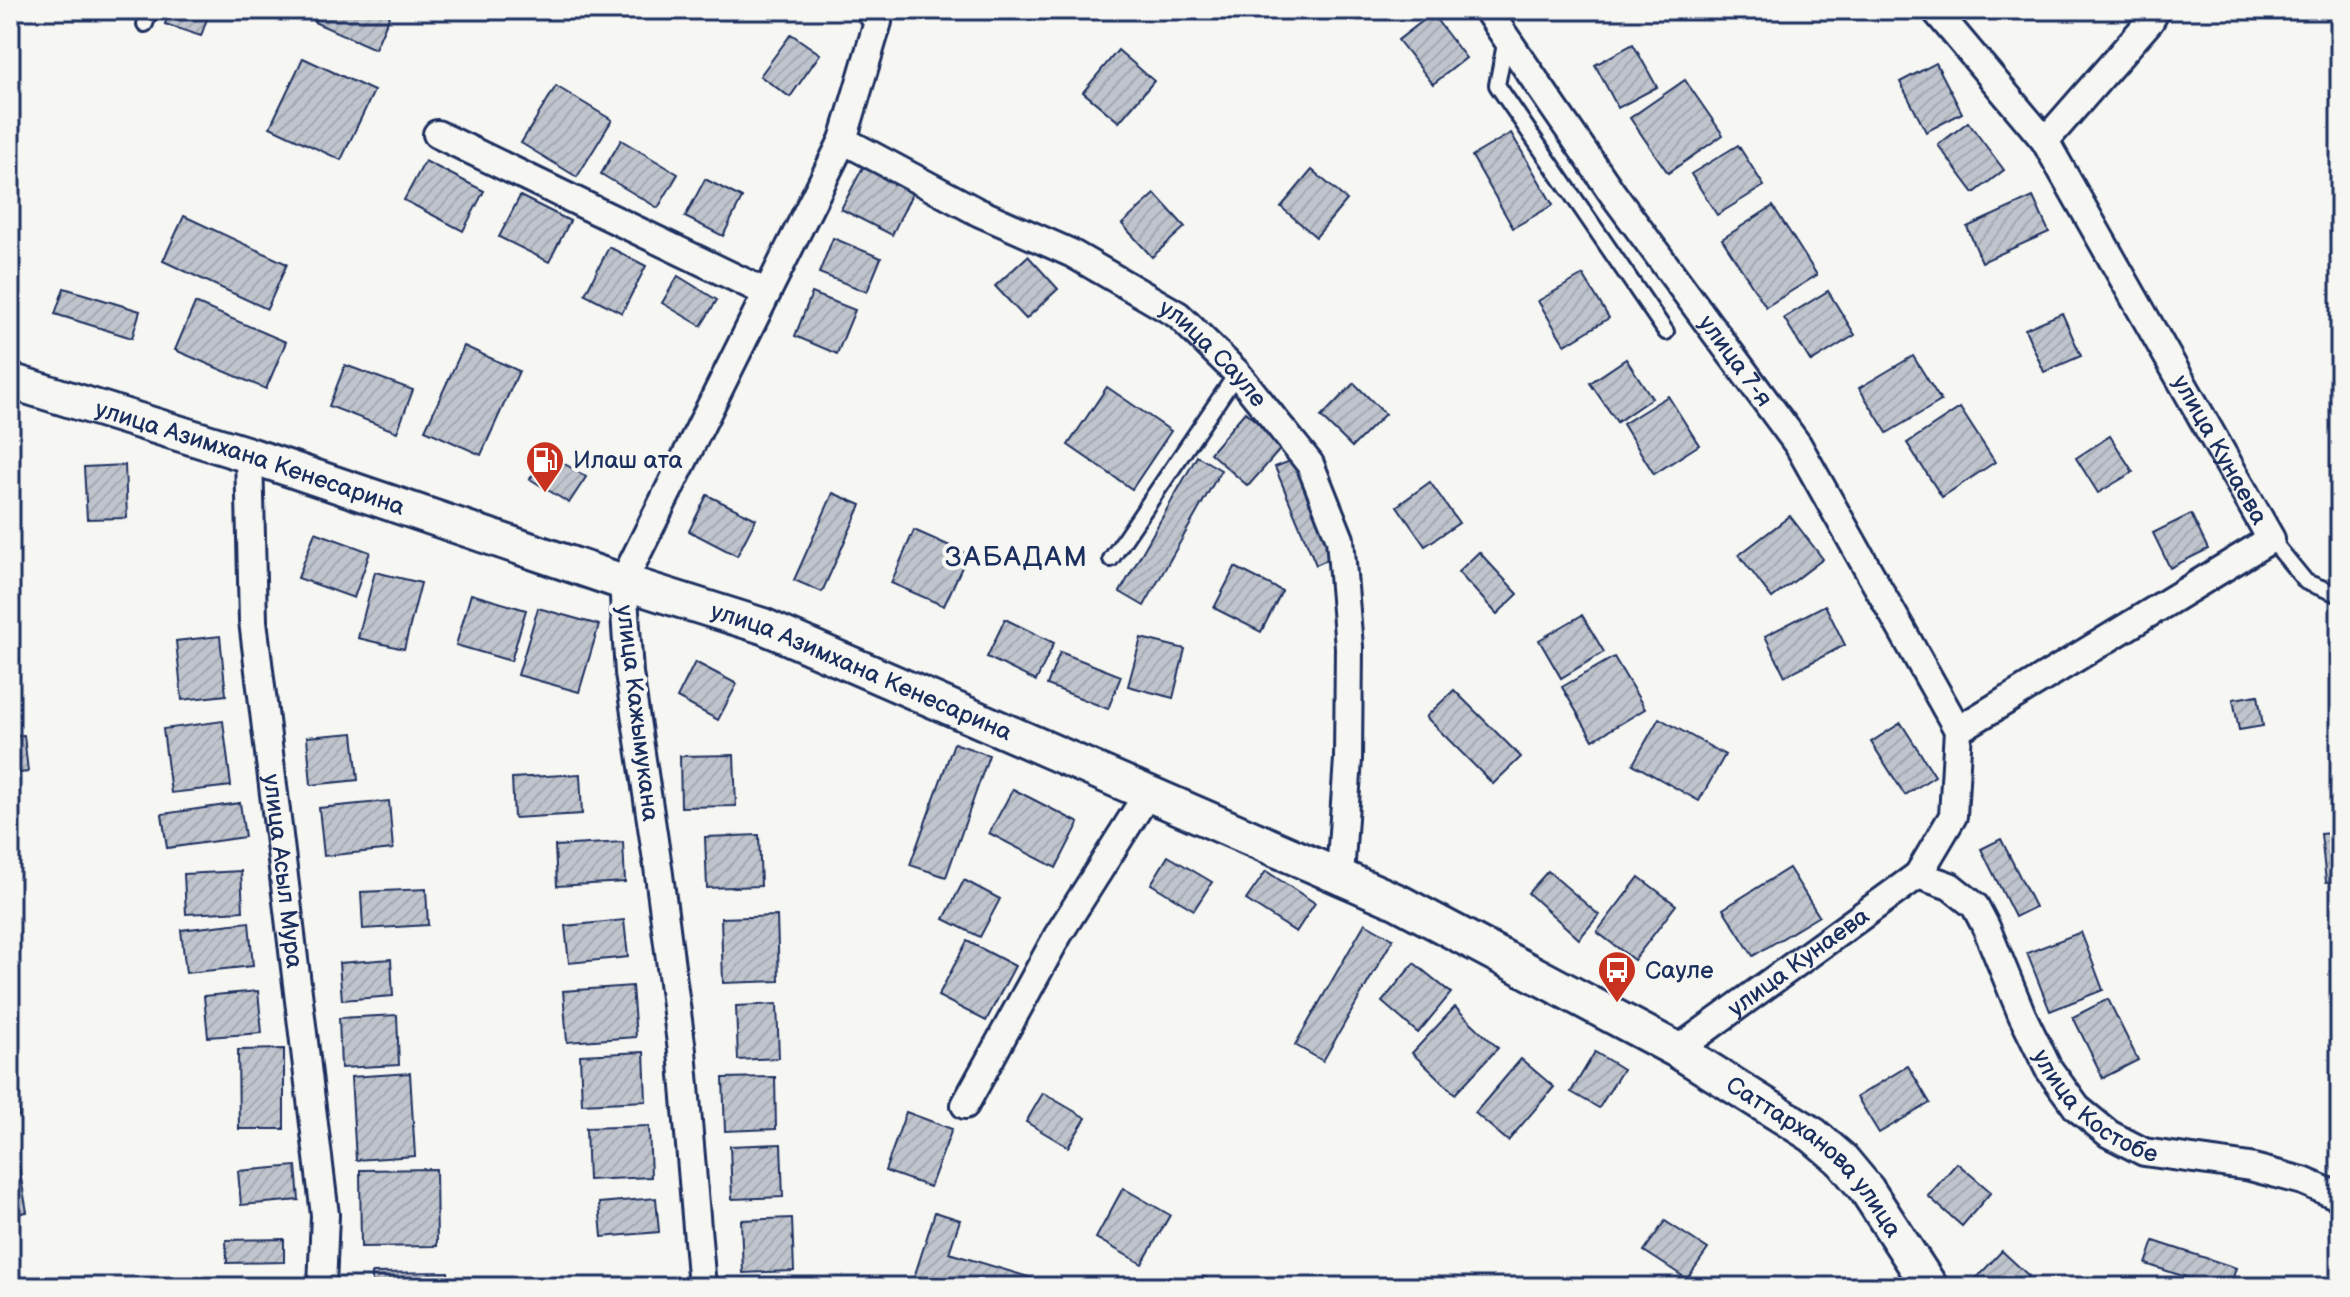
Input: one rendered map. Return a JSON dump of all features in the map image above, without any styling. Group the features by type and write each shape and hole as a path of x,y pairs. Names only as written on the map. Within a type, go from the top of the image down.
{"street":[{"path":"843,140 878,22 869,10"},
{"name":"улица 7-я","path":"1487,10 1613,194 1798,445 1958,730"},
{"name":"улица Кунаева","path":"1677,1050 1918,875 1953,816 1958,730 2271,539 2045,141 1935,10"},
{"path":"2045,141 2150,21 2156,10"},
{"path":"437,134 767,293"},
{"name":"улица Кажымукана","path":"702,1287 682,1051 629,673 623,582 843,140"},
{"name":"улица Сауле","path":"843,140 978,212 1071,253 1178,315 1237,373 1310,464 1340,539 1349,647 1348,759 1340,876"},
{"name":"улица Азимхана Кенесарина","path":"10,381 249,455 623,582 763,626 1398,902 1677,1050"},
{"name":"улица Асыл Мура","path":"249,455 253,621 325,1215 322,1287"},
{"path":"965,1105 1058,935 1148,793"},
{"name":"улица Костобе","path":"1918,875 1950,886 1975,906 2048,1068 2077,1108 2109,1134 2144,1152 2250,1167 2303,1181 2340,1197"},
{"name":"Саттарханова улица","path":"1677,1050 1813,1135 1842,1160 1867,1190 1930,1287"}],"lane":[{"path":"1506,39 1497,85 1666,332"},
{"path":"1111,559 1237,373"},
{"path":"2271,539 2306,582 2340,595"}],"building":[{"path":"170,10 210,10 201,36 165,24"},
{"path":"320,10 392,10 375,49 314,22"},
{"path":"1342,10 1366,10 1349,21"},
{"path":"1432,14 1466,58 1433,84 1398,40"},
{"path":"791,34 820,54 790,97 760,76"},
{"path":"1633,44 1657,87 1618,108 1595,65"},
{"path":"1118,50 1154,81 1119,122 1083,92"},
{"path":"303,58 374,91 341,160 270,127"},
{"path":"1936,63 1962,113 1926,132 1900,82"},
{"path":"1685,80 1723,135 1668,173 1630,118"},
{"path":"556,86 612,120 577,177 521,143"},
{"path":"1968,122 2004,170 1974,193 1938,145"},
{"path":"1511,133 1553,205 1513,228 1472,156"},
{"path":"621,140 678,174 658,208 601,174"},
{"path":"1738,145 1764,186 1717,215 1691,174"},
{"path":"425,161 484,191 463,231 404,200"},
{"path":"863,167 913,192 892,235 841,209"},
{"path":"1312,170 1347,200 1316,237 1281,207"},
{"path":"705,179 742,198 723,236 685,217"},
{"path":"1155,194 1185,227 1152,257 1122,224"},
{"path":"520,196 570,221 549,262 499,237"},
{"path":"2033,197 2049,232 1982,262 1967,227"},
{"path":"1773,206 1817,275 1766,307 1722,239"},
{"path":"184,216 287,264 267,309 163,261"},
{"path":"833,238 881,258 867,292 819,273"},
{"path":"609,247 646,266 622,313 585,294"},
{"path":"1028,256 1058,289 1026,319 995,286"},
{"path":"1583,275 1609,318 1565,345 1538,301"},
{"path":"678,276 717,300 701,326 662,303"},
{"path":"64,288 140,311 132,338 55,314"},
{"path":"1828,291 1855,335 1811,362 1784,318"},
{"path":"812,293 855,310 837,354 795,336"},
{"path":"195,303 286,342 266,389 175,350"},
{"path":"2062,313 2081,356 2044,372 2025,329"},
{"path":"464,346 519,371 481,455 425,430"},
{"path":"1913,356 1941,401 1887,433 1859,388"},
{"path":"1626,359 1652,398 1617,422 1590,383"},
{"path":"345,365 413,390 397,432 329,406"},
{"path":"1354,383 1385,414 1352,447 1321,417"},
{"path":"1107,387 1171,431 1132,489 1068,445"},
{"path":"1668,396 1699,445 1654,474 1623,424"},
{"path":"1960,408 1995,462 1942,497 1907,443"},
{"path":"1245,412 1284,445 1248,486 1210,453"},
{"path":"2110,436 2133,472 2098,493 2076,458"},
{"path":"547,453 586,477 569,503 530,479"},
{"path":"1197,456 1221,470 1144,606 1120,592"},
{"path":"1295,459 1336,556 1316,565 1275,467"},
{"path":"125,465 127,518 87,519 84,467"},
{"path":"1430,482 1459,523 1425,546 1397,506"},
{"path":"833,493 861,505 822,592 794,580"},
{"path":"707,495 756,519 737,556 689,531"},
{"path":"2191,514 2208,549 2170,568 2153,533"},
{"path":"1790,516 1823,559 1772,598 1739,555"},
{"path":"914,530 968,554 944,606 891,583"},
{"path":"315,532 370,552 354,598 298,578"},
{"path":"1479,552 1518,594 1497,614 1458,572"},
{"path":"1235,567 1282,591 1261,632 1214,608"},
{"path":"375,572 421,583 404,649 358,638"},
{"path":"471,594 526,610 511,661 456,645"},
{"path":"1825,605 1845,645 1785,676 1765,636"},
{"path":"538,608 599,625 579,692 518,675"},
{"path":"1582,615 1604,652 1561,678 1539,640"},
{"path":"1005,619 1054,643 1036,681 987,657"},
{"path":"220,636 226,695 182,700 176,641"},
{"path":"1141,638 1185,649 1173,698 1128,686"},
{"path":"1060,652 1121,676 1108,709 1047,685"},
{"path":"1614,657 1645,709 1593,740 1562,687"},
{"path":"695,662 737,684 718,720 677,698"},
{"path":"1454,690 1521,757 1493,784 1426,717"},
{"path":"2258,695 2263,726 2239,730 2233,699"},
{"path":"1659,718 1725,755 1699,801 1633,764"},
{"path":"223,721 231,786 171,793 163,729"},
{"path":"1901,723 1935,776 1905,795 1871,742"},
{"path":"353,733 358,780 311,785 307,737"},
{"path":"24,735 28,772 10,774 10,736"},
{"path":"954,743 989,755 946,877 910,865"},
{"path":"734,755 736,806 681,807 680,756"},
{"path":"580,774 582,814 514,818 512,778"},
{"path":"1013,789 1079,823 1056,868 989,833"},
{"path":"389,801 393,849 324,856 319,808"},
{"path":"240,803 245,837 167,848 162,814"},
{"path":"2340,832 2340,881 2326,882 2321,834"},
{"path":"759,835 761,886 707,888 705,837"},
{"path":"2001,839 2035,907 2015,917 1981,849"},
{"path":"623,842 625,882 557,886 555,846"},
{"path":"1168,856 1212,882 1194,910 1151,884"},
{"path":"1789,868 1819,916 1753,956 1723,909"},
{"path":"241,871 243,911 186,914 184,874"},
{"path":"1266,871 1315,903 1296,932 1246,900"},
{"path":"1548,871 1599,915 1579,939 1528,893"},
{"path":"1639,877 1676,905 1634,960 1597,932"},
{"path":"964,880 1000,899 980,937 944,919"},
{"path":"426,889 428,925 363,929 361,892"},
{"path":"777,916 779,981 723,983 721,918"},
{"path":"624,920 628,957 569,963 565,926"},
{"path":"249,922 253,966 186,973 181,930"},
{"path":"1365,923 1393,939 1323,1061 1295,1045"},
{"path":"2081,932 2103,990 2050,1011 2027,953"},
{"path":"967,941 1015,966 986,1021 938,996"},
{"path":"391,959 393,996 342,1000 339,963"},
{"path":"1414,963 1451,993 1418,1033 1382,1002"},
{"path":"632,986 636,1037 567,1042 563,991"},
{"path":"258,991 262,1033 208,1037 204,996"},
{"path":"2108,999 2138,1060 2103,1078 2073,1017"},
{"path":"777,1004 779,1058 738,1060 736,1006"},
{"path":"1455,1007 1498,1048 1455,1094 1412,1053"},
{"path":"10,1009 15,1066 10,1066"},
{"path":"397,1015 399,1065 341,1068 339,1018"},
{"path":"284,1049 284,1129 239,1129 238,1050"},
{"path":"644,1052 646,1101 582,1104 580,1055"},
{"path":"1595,1052 1623,1069 1599,1108 1571,1092"},
{"path":"1521,1059 1554,1087 1508,1141 1475,1113"},
{"path":"1908,1066 1930,1103 1879,1133 1857,1097"},
{"path":"410,1073 415,1156 356,1160 351,1077"},
{"path":"15,1074 19,1116 10,1117 10,1075"},
{"path":"775,1077 776,1129 725,1131 723,1078"},
{"path":"1043,1093 1086,1118 1068,1147 1026,1122"},
{"path":"906,1112 952,1129 930,1187 885,1171"},
{"path":"649,1126 651,1177 588,1180 586,1128"},
{"path":"781,1144 783,1197 732,1199 730,1146"},
{"path":"1957,1163 1991,1192 1962,1226 1928,1196"},
{"path":"296,1166 299,1200 241,1205 238,1171"},
{"path":"19,1167 27,1212 10,1215 10,1169"},
{"path":"436,1169 437,1246 361,1247 360,1170"},
{"path":"1123,1188 1170,1215 1142,1264 1096,1238"},
{"path":"656,1198 659,1232 602,1237 599,1203"},
{"path":"935,1212 960,1220 949,1253 1045,1282 1044,1287 911,1287"},
{"path":"792,1218 794,1271 743,1273 741,1220"},
{"path":"1665,1221 1708,1249 1687,1279 1644,1251"},
{"path":"284,1239 284,1262 227,1263 226,1240"},
{"path":"2154,1241 2236,1268 2230,1287 2216,1287 2146,1264"},
{"path":"2002,1251 2029,1276 2019,1287 1968,1287"},
{"path":"448,1272 449,1287 372,1287 372,1273"}],"place":[{"name":"Илаш ата","path":"545,494"},
{"name":"Сауле","path":"1617,1004"}],"district":[{"name":"ЗАБАДАМ","path":"1017,556"}]}
